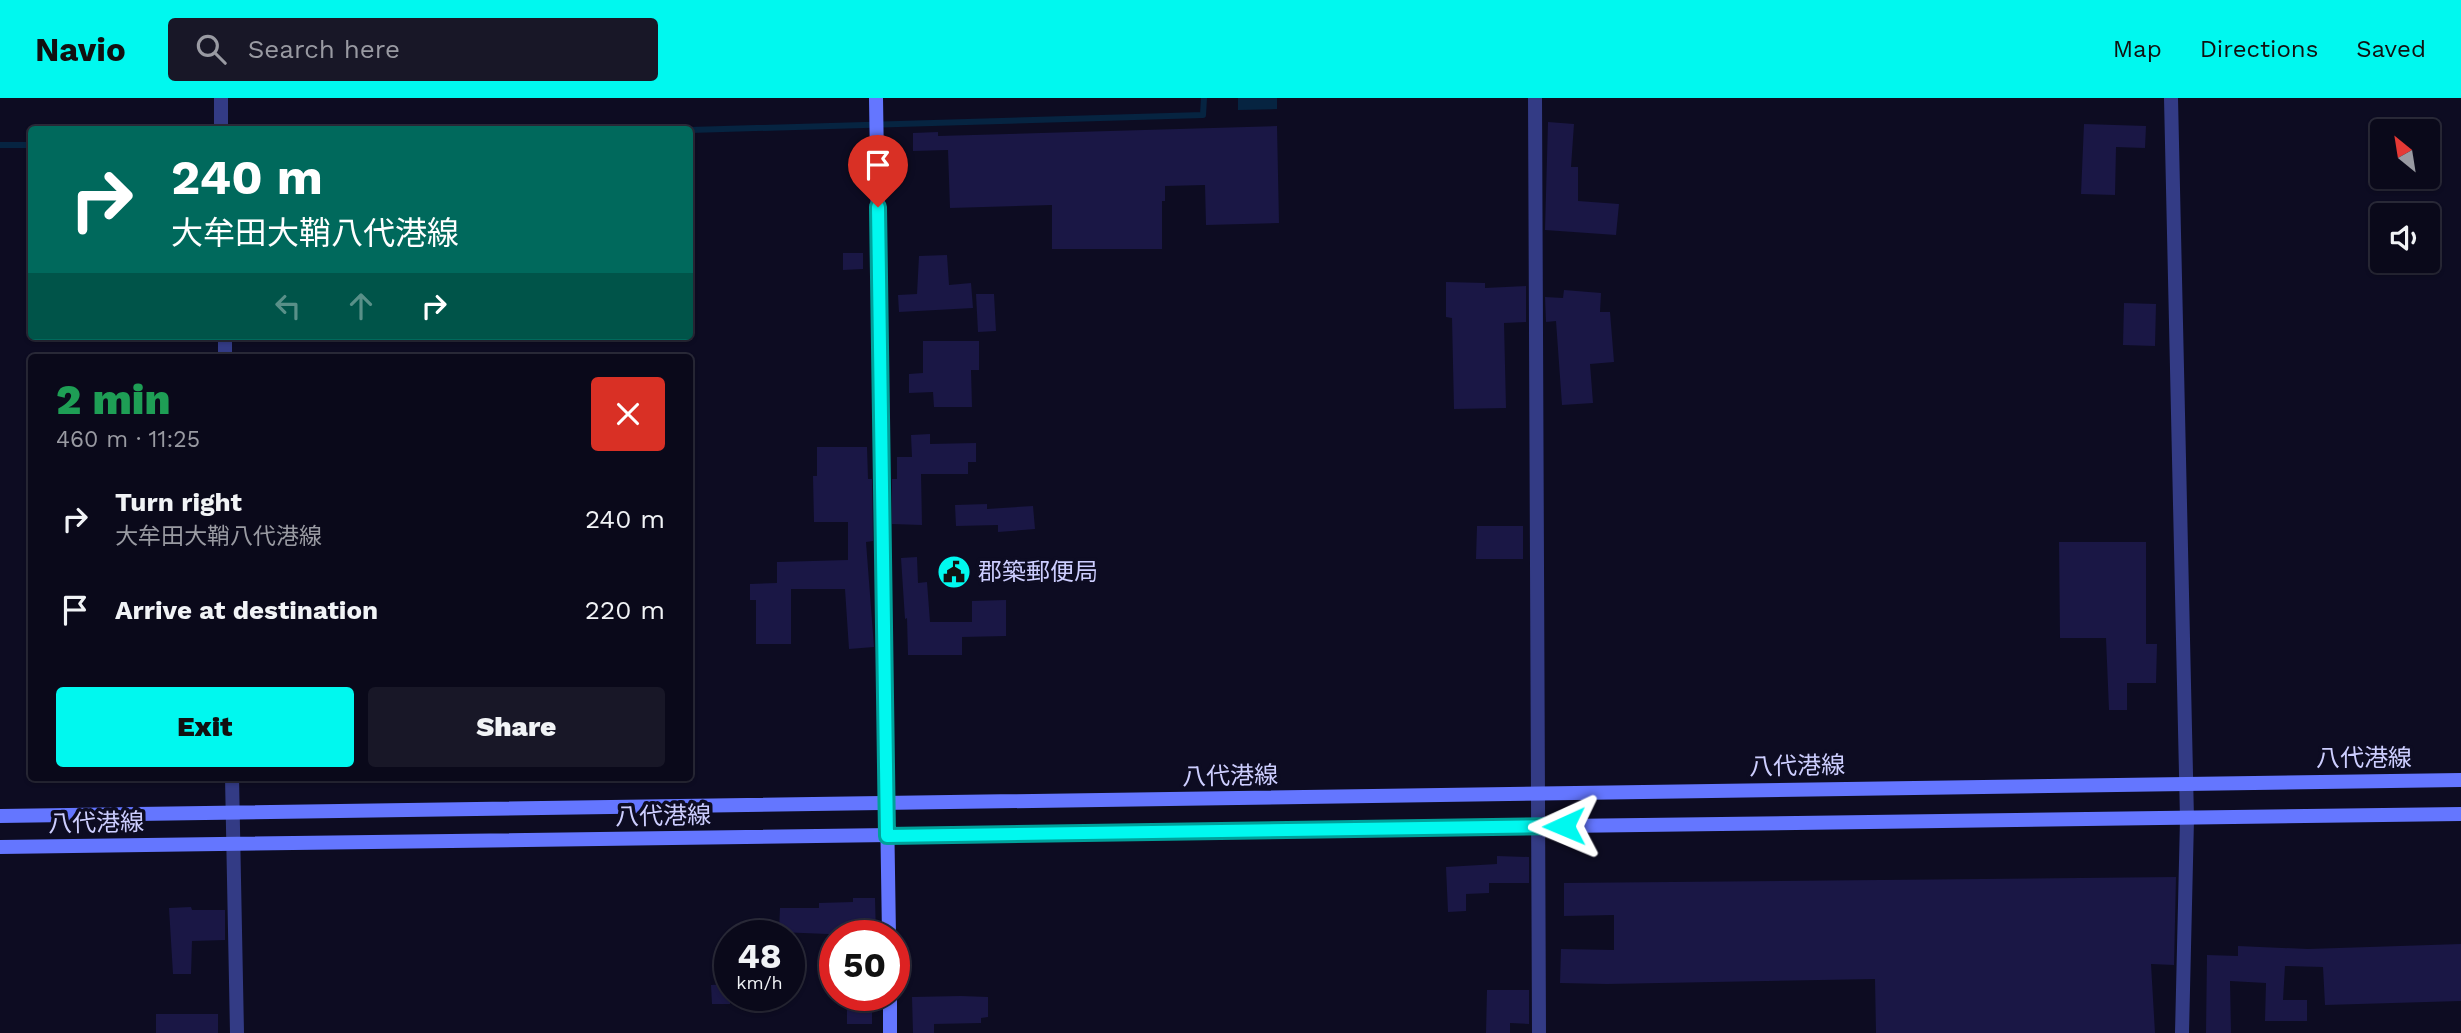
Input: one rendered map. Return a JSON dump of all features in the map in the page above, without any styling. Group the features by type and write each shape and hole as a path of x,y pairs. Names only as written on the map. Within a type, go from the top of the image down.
{"main road":[{"path":"876,98 889,920"},
{"name":"八代港線","path":"0,816 2461,780"},
{"name":"八代港線","path":"0,847 2461,814"},
{"path":"890,1011 890,1033"}],"street":[{"path":"221,98 222,126"},
{"path":"1535,98 1539,1033"},
{"path":"2172,98 2187,819 2182,1033"},
{"path":"232,781 237,1033"}],"water":[{"path":"1238,98 1277,98 1277,109 1238,110"}],"building":[{"path":"1548,122 1574,124 1571,167 1578,167 1578,201 1619,204 1616,235 1545,230"},
{"path":"2084,124 2146,126 2145,148 2116,147 2115,195 2081,194"},
{"path":"1277,126 1279,223 1206,225 1205,185 1165,186 1165,201 1162,201 1162,249 1052,249 1052,205 950,208 948,150 913,151 913,133 938,132 938,136"},
{"path":"843,253 863,253 863,269 843,270"},
{"path":"947,255 949,285 971,283 973,308 899,312 898,295 917,294 919,256"},
{"path":"1446,282 1485,283 1485,288 1526,286 1526,322 1504,323 1506,408 1454,409 1452,318 1446,317"},
{"path":"1564,290 1601,293 1600,312 1610,312 1614,362 1590,364 1593,403 1562,405 1556,321 1546,322 1545,297 1563,298"},
{"path":"976,294 994,294 996,331 978,332"},
{"path":"2124,303 2156,304 2155,346 2123,345"},
{"path":"923,341 979,341 979,370 971,370 972,407 934,407 933,392 909,393 909,374 923,373"},
{"path":"930,434 930,444 976,443 976,462 968,462 968,474 921,474 922,525 892,524 892,479 897,479 897,457 912,457 911,435"},
{"path":"817,447 867,447 868,479 872,479 873,541 866,542 874,647 849,649 845,589 791,589 791,644 756,644 756,600 750,600 750,584 777,583 777,562 848,560 848,522 814,522 813,476 817,476"},
{"path":"987,504 987,509 1033,506 1035,529 998,532 998,525 956,526 955,505"},
{"path":"1477,526 1523,526 1523,559 1476,559"},
{"path":"2059,542 2146,542 2146,644 2157,644 2156,683 2127,683 2127,710 2109,710 2106,638 2060,638"},
{"path":"917,557 918,583 927,582 930,622 972,622 972,601 1006,600 1006,636 962,637 962,655 908,655 901,558"},
{"path":"1497,856 1529,857 1529,883 1489,883 1489,893 1466,894 1466,911 1448,912 1446,867 1497,864"},
{"path":"2176,877 2174,965 2151,964 2155,1033 1876,1033 1875,979 1560,983 1561,949 1614,950 1614,915 1564,916 1564,883"},
{"path":"853,898 875,898 876,920 819,920 819,934 805,933 805,920 780,920 780,908 819,908 819,903 853,902"},
{"path":"191,907 192,910 225,910 225,940 192,941 191,974 173,974 169,908"},
{"path":"2461,944 2461,1001 2325,1005 2323,967 2285,966 2283,1000 2307,1000 2307,1021 2265,1021 2266,983 2230,981 2231,1033 2206,1033 2207,955 2238,956 2238,946 2308,949"},
{"path":"711,985 714,985 714,1004 712,1004"},
{"path":"1487,990 1529,990 1529,1024 1510,1023 1510,1033 1486,1033"},
{"path":"912,997 988,997 988,1017 981,1018 981,1023 934,1024 934,1033 913,1033"},
{"path":"847,1011 872,1011 872,1024 847,1024"},
{"path":"156,1014 218,1014 218,1033 156,1033"}],"waterway":[{"path":"693,130 1203,115 1204,98"},
{"path":"0,145 28,145"}],"place":[{"name":"郡築郵便局","path":"954,572"}],"route":[{"path":"878,207 887,836 1564,826"}]}
